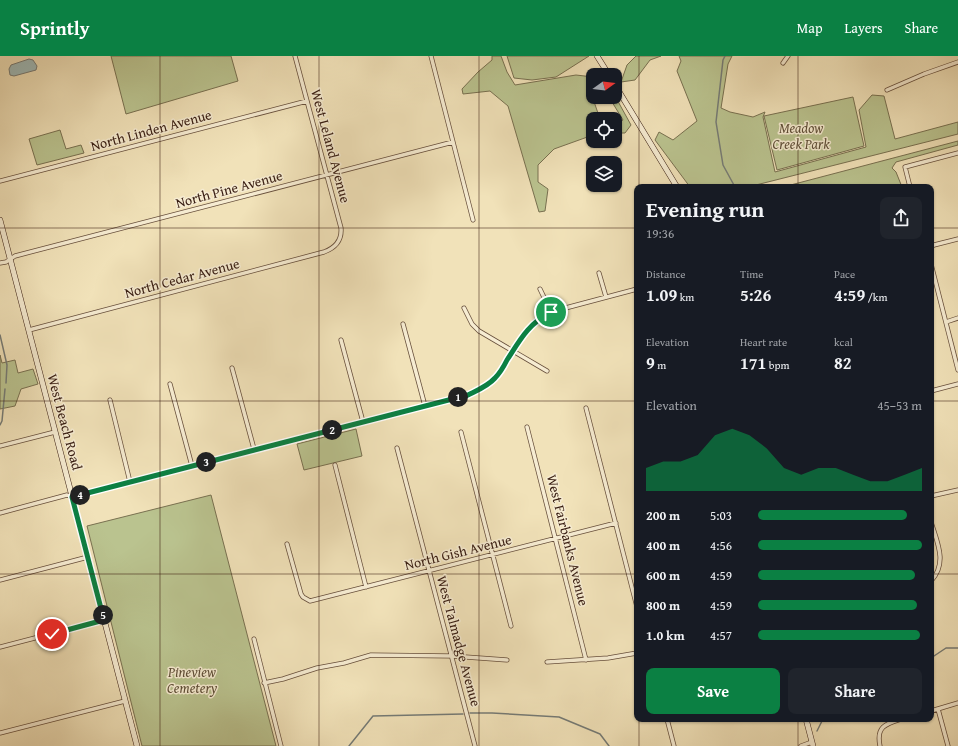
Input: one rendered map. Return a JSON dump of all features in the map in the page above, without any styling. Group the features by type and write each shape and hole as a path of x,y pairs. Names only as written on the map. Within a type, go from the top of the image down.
{"street":[{"name":"West Leland Avenue","path":"295,56 341,228 338,242"},
{"path":"430,56 473,220"},
{"path":"597,56 605,68"},
{"path":"783,63 788,56"},
{"path":"887,90 924,74 958,62"},
{"path":"622,97 675,184"},
{"name":"North Linden Avenue","path":"0,181 307,101"},
{"name":"North Pine Avenue","path":"0,263 15,256 453,142"},
{"path":"909,184 904,167 958,153"},
{"name":"West Beach Road","path":"0,220 137,746"},
{"path":"934,245 958,239"},
{"name":"North Cedar Avenue","path":"29,330 324,252 332,249 338,242"},
{"path":"599,273 606,297"},
{"path":"934,276 958,370"},
{"path":"540,289 551,312"},
{"path":"0,513 67,495 72,497 468,395 481,389 496,378 520,339 535,321 551,312 634,290"},
{"path":"464,308 472,324 479,331 547,371"},
{"path":"946,322 958,318"},
{"path":"403,324 425,406"},
{"path":"341,340 363,422"},
{"path":"232,368 254,449"},
{"path":"170,384 192,466"},
{"path":"934,390 958,384"},
{"path":"110,400 130,482"},
{"path":"586,408 634,595"},
{"name":"West Fairbanks Avenue","path":"527,427 586,660"},
{"path":"0,446 55,432"},
{"path":"461,432 511,626"},
{"name":"West Talmadge Avenue","path":"397,448 475,746"},
{"path":"335,465 366,587"},
{"path":"934,495 958,490"},
{"name":"North Gish Avenue","path":"287,544 301,594 306,600 315,600 616,523"},
{"path":"934,533 941,559 938,572 934,577"},
{"path":"0,580 88,557"},
{"path":"0,647 104,620"},
{"path":"254,639 281,746"},
{"path":"547,662 608,658 634,654"},
{"path":"264,683 283,679 317,668 344,664 370,655 452,656 507,660"},
{"path":"0,733 125,701"},
{"path":"934,710 958,703"},
{"path":"938,709 948,746"},
{"path":"668,722 674,746"},
{"path":"801,746 812,744 807,722"},
{"path":"880,746 878,736 882,728 890,722"}],"green space":[{"path":"111,56 231,56 238,81 126,114"},
{"path":"492,56 501,56 507,72 515,85 576,75 586,76 586,104 595,104 598,112 586,112 586,138 554,149 538,165 538,182 548,189 545,211 539,212 508,106 490,91 463,94 462,89 492,60"},
{"path":"507,56 589,56 556,77 532,80 514,78"},
{"path":"636,56 661,56 650,60 635,80 622,82 627,65"},
{"path":"679,56 732,56 728,64 721,108 730,112 753,117 765,112 763,117 775,172 866,147 859,110 872,95 884,96 895,139 958,122 958,134 760,184 688,184 655,140 659,132 673,140 697,121 677,71 681,61"},
{"name":"Meadow Creek Park","path":"853,97 864,146 777,170 764,116"},
{"path":"613,104 619,104 631,125 625,133 622,133 622,112 618,112"},
{"path":"60,130 66,149 81,145 84,153 37,165 29,139"},
{"path":"958,141 958,145 896,162 892,168 896,172 901,184 794,184"},
{"path":"0,355 2,363 15,360 18,373 33,369 38,384 21,389 15,406 0,409"},
{"path":"356,429 362,456 304,470 297,444"},
{"name":"Pineview Cemetery","path":"211,495 276,746 142,746 87,526"}],"water":[{"path":"29,59 33,60 37,66 36,70 14,76 10,75 9,69 11,65"}],"waterway":[{"path":"725,56 723,60 716,122 723,165 733,184"},
{"path":"0,335 7,365 6,383"},
{"path":"0,425 2,421 5,389"},
{"path":"934,656 946,648 958,648"},
{"path":"470,713 559,717 600,734 609,746"},
{"path":"349,746 373,716 463,714"},
{"path":"817,731 822,722"}],"route":[{"path":"52,634 104,620 72,497 468,395 481,389 496,378 520,339 528,329 535,321 551,312"}]}
